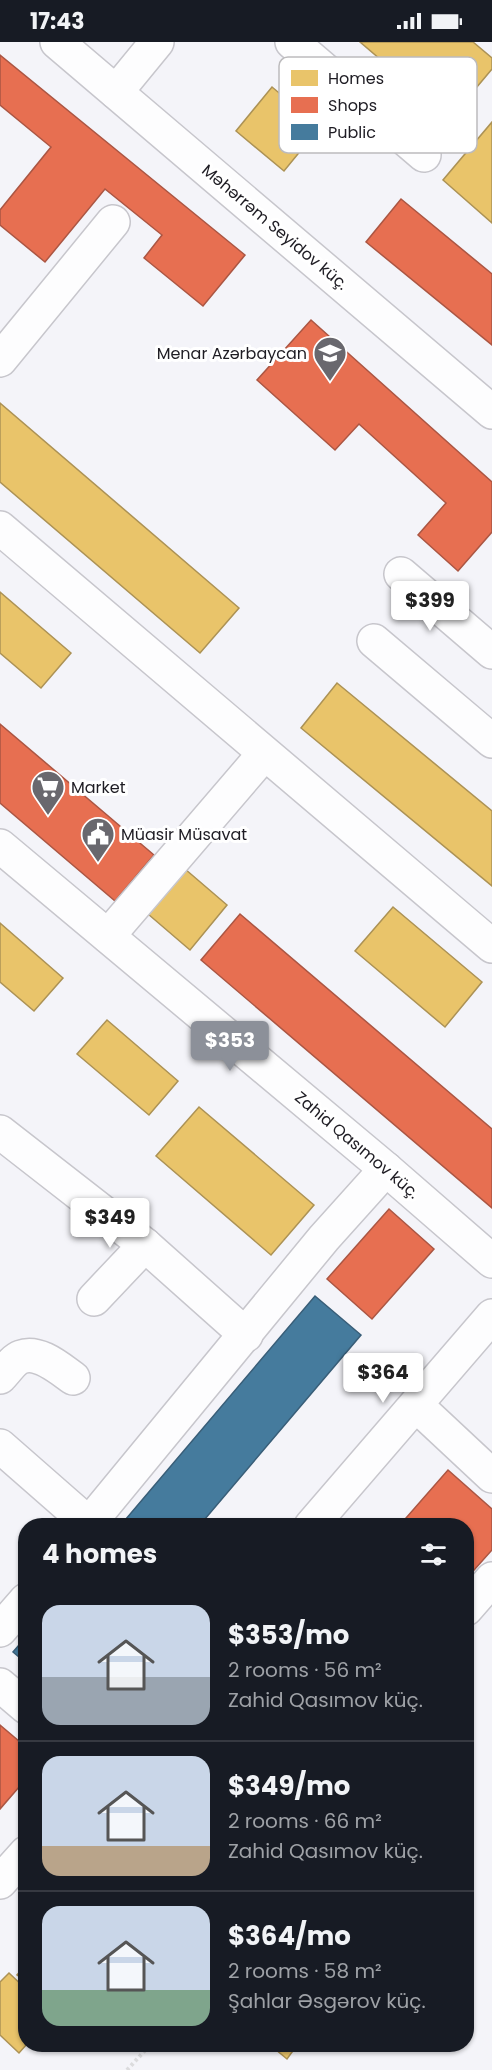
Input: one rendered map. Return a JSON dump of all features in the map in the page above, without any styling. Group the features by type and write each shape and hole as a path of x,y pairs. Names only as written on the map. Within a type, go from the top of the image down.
{"street":[{"name":"Məhərrəm Seyidov küç.","path":"57,42 492,412"},
{"path":"117,92 157,42"},
{"path":"292,42 310,57"},
{"path":"0,360 113,222"},
{"path":"0,528 492,946"},
{"path":"401,574 492,652"},
{"path":"374,641 492,741"},
{"path":"108,936 264,754"},
{"name":"Zahid Qasımov küç.","path":"0,846 386,1169 492,1261"},
{"path":"0,1132 145,1245 246,1335"},
{"path":"94,1518 324,1238 386,1169"},
{"path":"94,1299 145,1245"},
{"path":"318,1518 492,1316"},
{"path":"0,1377 20,1357 33,1355 50,1362 74,1378"},
{"path":"416,1405 492,1476"},
{"path":"0,1446 80,1518"},
{"path":"474,1600 492,1579"},
{"path":"0,1630 18,1609"},
{"path":"0,1685 18,1700"},
{"path":"0,1882 18,1862"}],"path":[{"path":"127,2070 144,2052"}],"building: Homes":[{"path":"360,42 473,42 492,58 492,69 477,87 477,57 378,57"},
{"path":"272,87 279,93 279,153 299,153 284,171 236,131"},
{"path":"492,122 492,223 443,180 466,153 477,153 477,140"},
{"path":"0,403 239,608 200,653 0,482"},
{"path":"0,592 71,653 41,688 0,653"},
{"path":"337,683 492,811 492,886 301,728"},
{"path":"185,869 227,905 190,950 148,914"},
{"path":"393,907 482,982 445,1027 355,951"},
{"path":"0,923 63,978 34,1011 0,982"},
{"path":"107,1020 178,1081 149,1115 77,1054"},
{"path":"199,1107 314,1205 271,1255 156,1156"},
{"path":"9,1973 18,1981 19,2053 0,2035 0,1982"},
{"path":"279,2052 292,2052 287,2059"}],"building: Shops":[{"path":"0,55 245,255 203,306 144,258 162,235 105,189 45,262 0,225 0,210 51,147 0,105"},
{"path":"401,199 492,274 492,345 366,242"},
{"path":"311,320 492,482 492,532 458,571 418,535 446,503 359,424 335,450 257,380"},
{"path":"0,724 154,855 115,901 0,803"},
{"path":"240,914 492,1129 492,1208 201,960"},
{"path":"389,1209 434,1249 372,1319 327,1279"},
{"path":"448,1470 492,1509 492,1550 474,1570 474,1518 406,1518"},
{"path":"0,1725 18,1740 18,1788 0,1809"}],"building: Public":[{"path":"315,1296 361,1335 206,1518 127,1518"},
{"path":"18,1646 18,1656 13,1652"}],"place":[{"name":"Menar Azərbaycan","path":"330,382"},
{"name":"Market","path":"48,816"},
{"name":"Müasir Müsavat","path":"98,863"}]}
